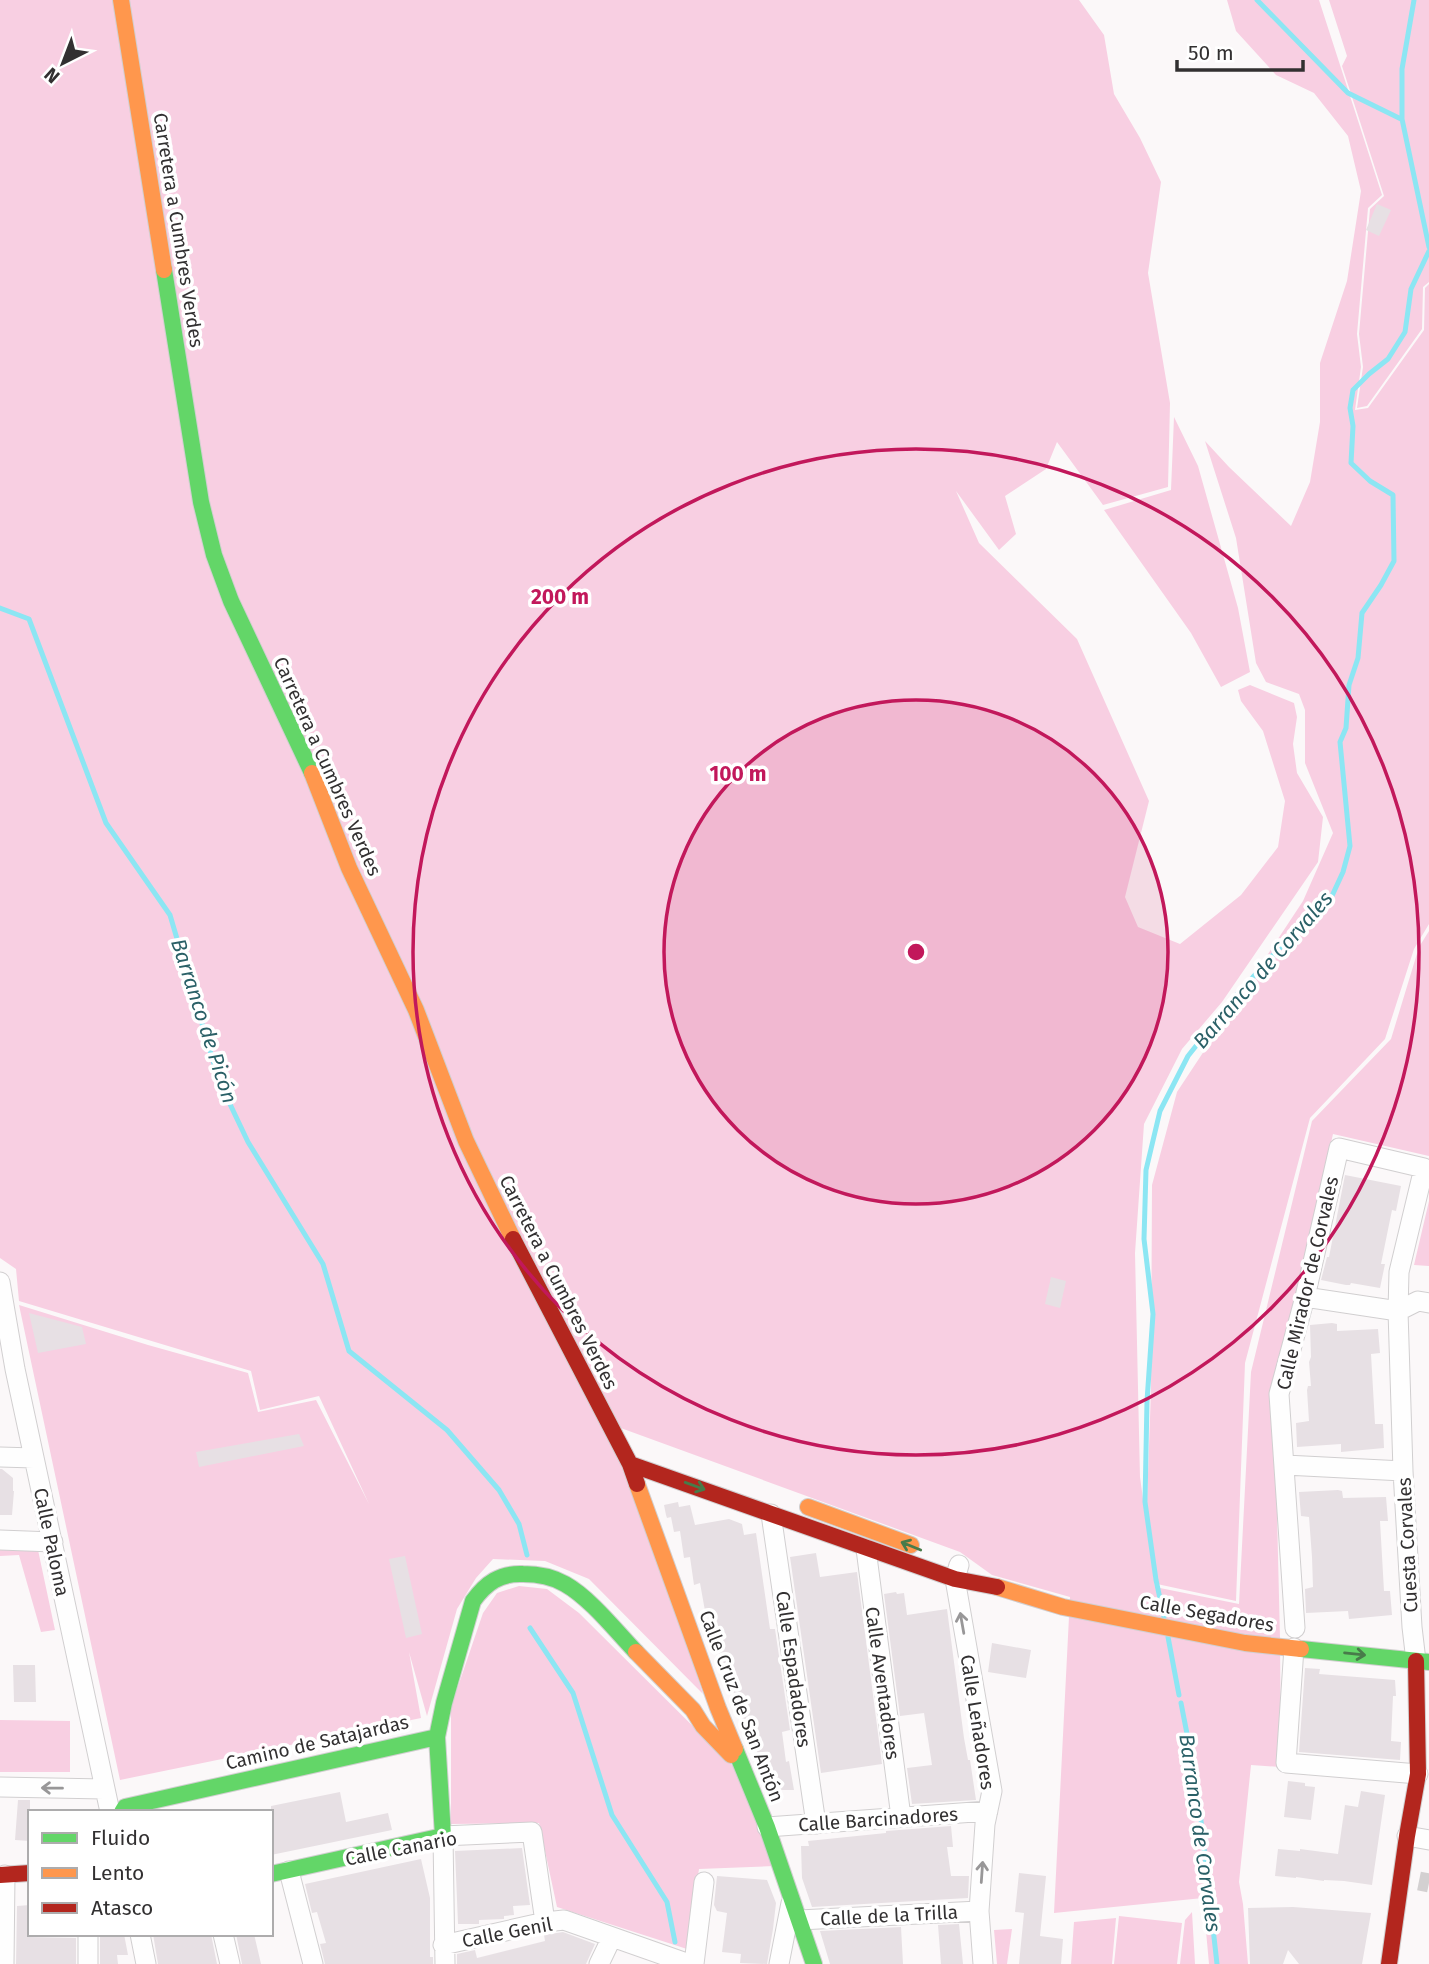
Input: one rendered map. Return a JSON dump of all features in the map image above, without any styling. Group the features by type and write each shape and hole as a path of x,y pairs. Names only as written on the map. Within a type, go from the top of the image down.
{"street":[{"name":"Carretera a Cumbres Verdes","path":"121,0 201,502 214,555 231,601 310,767 349,868 416,1010 471,1153 591,1393 630,1464"},
{"name":"Calle Mirador de Corvales","path":"1418,1774 1286,1763 1299,1635 1279,1394 1305,1297 1339,1148 1424,1168"},
{"name":"Cuesta Corvales","path":"1389,1964 1410,1880 1407,1836 1423,1750 1418,1650 1403,1471 1398,1311 1399,1272 1424,1168"},
{"name":"Calle Paloma","path":"1,1290 8,1368 34,1458 104,1788"},
{"path":"1305,1297 1398,1311 1418,1301 1429,1303"},
{"path":"617,1438 641,1448"},
{"path":"0,1457 34,1458"},
{"name":"Calle Segadores","path":"630,1464 866,1549 984,1578 994,1586 1063,1607 1245,1643 1299,1635 1418,1650"},
{"name":"Calle Cruz de San Antón","path":"630,1464 721,1716 767,1827 812,1960"},
{"path":"1285,1465 1403,1471"},
{"name":"Calle Segadores","path":"790,1501 929,1553 957,1572"},
{"name":"Calle Espadadores","path":"771,1514 816,1824"},
{"path":"0,1540 53,1542"},
{"name":"Calle Aventadores","path":"866,1549 901,1818"},
{"name":"Calle Leñadores","path":"957,1572 992,1791 985,1824 979,1911 983,1964"},
{"name":"Camino de Satajardas","path":"119,1810 437,1737 473,1601 483,1587 495,1578 512,1574 551,1578 564,1583 583,1597 744,1768"},
{"path":"692,1710 721,1716"},
{"path":"703,1726 710,1727 721,1716"},
{"path":"437,1737 443,1836 444,1954"},
{"path":"0,1787 104,1788 119,1810"},
{"name":"Calle Barcinadores","path":"767,1827 988,1811"},
{"name":"Calle Canario","path":"280,1873 443,1836 532,1832 545,1922"},
{"path":"1407,1836 1429,1840"},
{"path":"4,1964 2,1875 28,1873"},
{"path":"280,1873 313,1964"},
{"path":"694,1964 704,1882"},
{"path":"792,1898 780,1962 812,1960"},
{"name":"Calle de la Trilla","path":"799,1920 979,1911"},
{"name":"Calle Genil","path":"444,1954 545,1922 564,1920 666,1960 689,1964"},
{"path":"88,1936 88,1964"},
{"path":"139,1936 146,1964"},
{"path":"223,1936 230,1964"},
{"path":"598,1964 612,1937"}],"shaded area":[{"path":"0,0 1079,0 1104,35 1114,94 1140,138 1161,182 1148,273 1170,403 1168,487 1103,505 1057,442 1046,469 1005,496 1016,534 999,550 956,491 979,543 1077,639 1149,801 1125,897 1138,927 1180,944 1241,895 1278,847 1285,801 1263,731 1241,701 1238,690 1250,685 1294,703 1297,717 1293,744 1297,773 1323,817 1318,862 1222,1002 1182,1049 1144,1124 1135,1253 1140,1477 1155,1587 1239,1604 1251,1372 1312,1121 1391,1039 1419,947 1429,931 1429,1156 1333,1134 1274,1391 1281,1767 1251,1765 1239,1882 1248,1964 1209,1964 1203,1898 1054,1913 1070,1597 992,1575 960,1552 618,1427 703,1694 589,1579 545,1561 493,1559 476,1578 457,1609 427,1716 409,1652 421,1718 120,1780 19,1305 248,1373 258,1412 316,1400 369,1504 319,1396 260,1410 251,1371 19,1301 16,1269 0,1258"},
{"path":"1227,0 1319,0 1382,195 1368,208 1357,334 1361,367 1355,410 1368,408 1424,330 1425,288 1429,284 1429,924 1414,949 1385,1039 1310,1118 1245,1363 1236,1601 1157,1584 1147,1503 1151,1390 1152,1185 1177,1092 1303,901 1333,833 1305,763 1305,710 1299,694 1266,682 1256,663 1236,538 1205,441 1291,526 1310,482 1320,422 1320,363 1347,281 1361,191 1348,136 1314,93 1276,75 1236,31"},
{"path":"1329,0 1429,0 1429,282 1423,287 1422,329 1367,406 1357,408 1363,367 1359,334 1370,209 1384,196 1342,66 1347,56"},
{"path":"1174,417 1198,466 1238,608 1250,672 1221,687 1191,633 1104,510 1171,490"},
{"path":"1429,1201 1429,1266 1414,1265"},
{"path":"0,1550 38,1550 55,1630 41,1632 19,1555 0,1556"},
{"path":"519,1586 547,1589 579,1613 733,1766 774,1866 699,1869 687,1949 557,1907 539,1823 451,1824 451,1707 483,1613 497,1593"},
{"path":"0,1720 70,1721 70,1772 0,1772"},
{"path":"1192,1912 1195,1964 1180,1964 1185,1920"},
{"path":"1119,1916 1182,1923 1177,1964 1114,1964"},
{"path":"1116,1918 1112,1964 1071,1964 1074,1922"},
{"path":"1012,1929 1007,1964 997,1964 994,1930"}],"building":[{"path":"1377,204 1391,210 1379,236 1366,230"},
{"path":"1345,1175 1401,1186 1396,1211 1392,1210 1381,1264 1385,1264 1380,1288 1321,1280 1329,1257"},
{"path":"1051,1277 1066,1281 1060,1308 1045,1304"},
{"path":"29,1313 82,1327 86,1344 38,1353"},
{"path":"1337,1324 1337,1331 1378,1329 1380,1353 1371,1354 1375,1424 1383,1424 1384,1448 1341,1452 1341,1444 1297,1447 1296,1423 1309,1421 1307,1390 1308,1386 1311,1386 1310,1325"},
{"path":"299,1434 304,1446 199,1467 196,1452"},
{"path":"0,1469 13,1478 12,1515 0,1515"},
{"path":"1342,1491 1343,1498 1386,1497 1388,1521 1380,1521 1384,1591 1390,1591 1392,1615 1349,1619 1348,1611 1306,1613 1305,1589 1313,1587 1312,1557 1309,1517 1301,1516 1299,1492"},
{"path":"678,1502 679,1507 690,1505 695,1525 729,1519 742,1524 744,1535 756,1533 770,1629 775,1629 790,1730 782,1732 786,1762 789,1761 794,1790 771,1790 769,1780 766,1780 762,1765 759,1764 757,1751 754,1751 752,1736 748,1737 741,1720 730,1671 723,1672 715,1637 712,1638 709,1610 705,1611 700,1583 694,1585 690,1557 684,1558 680,1531 674,1532 671,1517 667,1518 666,1515 664,1505"},
{"path":"816,1553 820,1577 857,1572 882,1764 821,1773 790,1557"},
{"path":"405,1556 422,1634 406,1638 389,1559"},
{"path":"904,1593 907,1615 947,1609 964,1738 976,1800 912,1804 907,1768 932,1765 924,1713 900,1716 884,1594"},
{"path":"992,1643 1031,1650 1026,1678 988,1672"},
{"path":"13,1665 35,1665 36,1702 14,1702"},
{"path":"1305,1668 1320,1669 1319,1674 1395,1680 1391,1741 1401,1742 1400,1760 1299,1752"},
{"path":"1288,1781 1315,1787 1311,1820 1284,1817"},
{"path":"1361,1791 1385,1795 1372,1885 1275,1876 1278,1849 1338,1854 1345,1805 1358,1807"},
{"path":"340,1792 346,1822 388,1813 392,1830 273,1855 271,1806"},
{"path":"18,1800 30,1800 28,1841 15,1840"},
{"path":"951,1826 953,1847 947,1847 951,1876 969,1876 968,1898 812,1907 802,1878 801,1846 809,1846 808,1841"},
{"path":"522,1848 530,1905 513,1906 514,1915 504,1916 504,1919 479,1920 479,1924 458,1924 455,1851"},
{"path":"421,1859 430,1898 430,1957 433,1957 433,1964 325,1964 320,1944 326,1943 317,1912 312,1913 305,1884"},
{"path":"1019,1873 1046,1876 1040,1936 1063,1939 1061,1964 1019,1964 1024,1913 1015,1912"},
{"path":"717,1876 767,1880 776,1903 767,1964 740,1963 741,1954 722,1952 727,1913 717,1911 714,1905"},
{"path":"28,1905 28,1936 76,1938 76,1964 16,1964 17,1906"},
{"path":"1293,1907 1371,1913 1362,1964 1299,1964 1288,1950 1283,1964 1250,1964 1248,1908"},
{"path":"959,1924 963,1964 941,1964 938,1925"},
{"path":"901,1927 903,1964 830,1964 820,1931"},
{"path":"563,1932 595,1944 586,1964 457,1964 457,1954 475,1950 477,1958 545,1941 544,1935"},
{"path":"100,1936 124,1936 128,1955 117,1955 118,1964 100,1964"},
{"path":"153,1936 211,1936 217,1964 158,1964"},
{"path":"236,1936 254,1936 261,1964 242,1964"}],"waterway":[{"path":"1257,0 1348,93 1401,119"},
{"name":"Barranco de Corvales","path":"1414,0 1402,69 1402,119 1429,247"},
{"name":"Barranco de Corvales","path":"1164,1617 1145,1502 1147,1401 1153,1314 1144,1239 1146,1170 1160,1111 1188,1056 1273,955 1331,898 1343,872 1350,846 1340,742 1346,728 1349,685 1358,658 1362,613 1394,561 1393,495 1370,481 1351,463 1353,426 1350,408 1353,390 1388,359 1405,332 1411,289 1429,251"},
{"name":"Barranco de Picón","path":"0,608 29,619 106,823 170,915 219,1081 248,1142 323,1264 349,1351 447,1430 499,1490 519,1524 527,1555"},
{"name":"Barranco de Picón","path":"530,1628 573,1693 612,1815 667,1902 675,1942"},
{"name":"Barranco de Corvales","path":"1168,1637 1179,1695"},
{"name":"Barranco de Corvales","path":"1181,1703 1197,1785 1217,1964"}],"tunnel":[{"path":"1419,1881 1429,1883"}],"traffic: fast":[{"path":"164,270 201,502 214,555 231,601 312,773"},
{"path":"273,1874 443,1836 437,1737 473,1601 494,1580 507,1575 523,1574 545,1576 560,1582 593,1606 636,1652"},
{"path":"1301,1649 1429,1662"},
{"path":"123,1810 125,1807 437,1737"},
{"path":"735,1749 767,1827 814,1964"}],"traffic: slow":[{"path":"121,0 164,270"},
{"path":"312,773 349,868 416,1010 466,1141 513,1239"},
{"path":"637,1484 735,1749"},
{"path":"808,1507 911,1545"},
{"path":"997,1587 1063,1607 1245,1643 1301,1649"},
{"path":"636,1652 693,1710 703,1726 731,1755"}],"traffic: jam":[{"path":"513,1239 630,1464 637,1484"},
{"path":"630,1464 955,1579 997,1587"},
{"path":"1389,1964 1418,1774 1416,1661"},
{"path":"0,1875 28,1873"}]}
